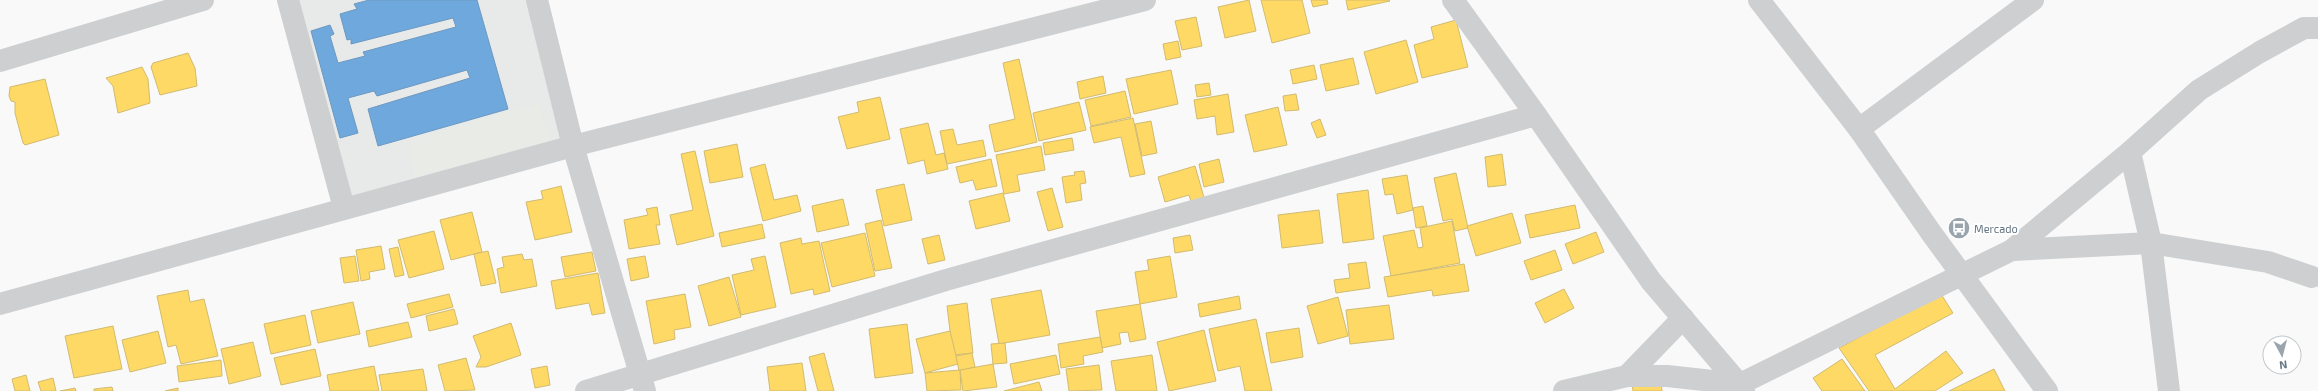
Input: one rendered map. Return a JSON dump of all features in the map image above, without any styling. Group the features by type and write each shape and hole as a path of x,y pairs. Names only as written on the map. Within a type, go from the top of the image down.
{"street":[{"path":"0,61 203,0"},
{"path":"288,0 344,208"},
{"path":"537,0 573,146 643,382"},
{"path":"0,304 573,146 1145,0"},
{"path":"1453,0 1536,115 1651,281 1742,388"},
{"path":"1759,0 1859,128 1963,276 2047,391"},
{"path":"1859,128 2033,0"},
{"path":"1564,391 1627,376 1667,376 1742,388 2012,250 2130,152 2199,90 2260,52 2304,28 2318,28"},
{"path":"586,391 643,382 946,280 1536,115"},
{"path":"2130,152 2151,243 2169,391"},
{"path":"2012,250 2151,243 2268,262 2312,277"},
{"path":"1627,376 1683,318"}],"shaded area":[{"path":"288,0 537,0 573,146 344,208"},
{"path":"539,103 550,141 414,177 410,140"}],"building: Moradias":[{"path":"1249,0 1256,31 1225,38 1218,7"},
{"path":"1261,0 1302,0 1310,33 1272,43"},
{"path":"1311,0 1327,0 1328,4 1313,7"},
{"path":"1346,0 1389,0 1390,1 1348,10"},
{"path":"1196,17 1202,46 1182,50 1175,21"},
{"path":"1456,20 1468,67 1422,78 1414,45 1434,39 1431,27"},
{"path":"1406,40 1418,82 1376,94 1364,52"},
{"path":"1178,41 1181,57 1166,60 1163,44"},
{"path":"188,53 195,68 197,86 160,95 151,67 153,63"},
{"path":"1353,58 1359,84 1326,91 1320,65"},
{"path":"1019,59 1037,142 995,152 989,125 1015,119 1003,63"},
{"path":"1314,65 1317,79 1293,84 1290,70"},
{"path":"142,67 148,79 150,103 118,113 113,86 106,78"},
{"path":"1171,70 1178,104 1134,114 1126,79"},
{"path":"1103,76 1106,93 1080,99 1077,82"},
{"path":"45,79 59,135 25,145 23,143 15,113 15,102 11,101 9,96 10,87"},
{"path":"1209,83 1211,95 1197,97 1195,85"},
{"path":"1125,91 1131,117 1091,126 1085,100"},
{"path":"1228,94 1234,132 1217,135 1215,116 1197,119 1194,100"},
{"path":"1296,94 1299,110 1285,111 1283,96"},
{"path":"880,97 890,139 847,149 838,117 859,112 857,102"},
{"path":"1079,102 1086,130 1039,141 1033,113"},
{"path":"1278,107 1287,145 1254,152 1245,115"},
{"path":"1133,118 1145,174 1130,177 1121,137 1094,143 1090,127"},
{"path":"1320,119 1326,135 1317,138 1311,123"},
{"path":"1151,121 1157,153 1142,156 1135,124"},
{"path":"928,123 936,155 944,153 948,169 927,174 924,160 908,164 900,129"},
{"path":"953,129 957,145 983,140 986,156 947,164 940,131"},
{"path":"1072,138 1074,150 1045,155 1043,143"},
{"path":"737,144 743,177 710,183 704,151"},
{"path":"1041,146 1045,170 1017,175 1020,191 1004,194 996,155"},
{"path":"695,151 714,236 677,245 670,215 693,210 681,154"},
{"path":"1502,154 1506,185 1488,187 1485,157"},
{"path":"991,159 997,186 976,190 973,180 960,183 956,167"},
{"path":"1219,159 1224,182 1204,187 1199,164"},
{"path":"765,164 774,200 797,195 801,211 763,221 750,168"},
{"path":"1195,166 1205,201 1192,205 1189,195 1165,202 1158,177"},
{"path":"1084,171 1086,183 1080,184 1082,200 1066,203 1062,177 1075,175 1074,172"},
{"path":"1456,173 1468,228 1455,231 1452,219 1443,221 1434,178"},
{"path":"1407,175 1413,210 1397,214 1393,194 1385,195 1382,179"},
{"path":"904,184 912,220 884,226 876,190"},
{"path":"561,186 572,232 535,240 526,202 543,199 541,191"},
{"path":"1052,188 1063,227 1048,231 1037,192"},
{"path":"1368,190 1374,239 1343,243 1337,194"},
{"path":"1003,193 1010,221 976,229 969,201"},
{"path":"843,199 849,225 817,232 812,206"},
{"path":"1575,205 1580,228 1530,238 1525,215"},
{"path":"1423,206 1427,226 1416,228 1413,208"},
{"path":"657,207 660,225 656,225 660,244 629,249 624,220 648,215 646,209"},
{"path":"1319,210 1323,243 1282,248 1278,215"},
{"path":"472,212 482,252 451,260 440,220"},
{"path":"1512,213 1521,243 1476,256 1467,226"},
{"path":"881,220 892,268 875,271 865,224"},
{"path":"1452,221 1460,263 1391,276 1383,236 1414,230 1418,248 1423,247 1420,228"},
{"path":"762,224 765,238 722,247 719,233"},
{"path":"434,231 444,269 409,278 398,240"},
{"path":"1596,232 1604,252 1573,264 1565,244"},
{"path":"865,233 875,276 832,287 821,243"},
{"path":"939,235 945,260 928,264 922,239"},
{"path":"1190,235 1193,250 1175,253 1173,238"},
{"path":"801,238 802,244 819,241 830,291 814,295 813,289 791,294 780,243"},
{"path":"381,246 385,269 369,272 370,279 361,281 356,250"},
{"path":"398,247 404,275 395,277 389,249"},
{"path":"1555,250 1562,270 1531,280 1524,261"},
{"path":"488,251 496,283 481,286 474,254"},
{"path":"592,252 596,271 565,277 561,257"},
{"path":"522,254 524,260 532,259 537,286 501,293 497,269 504,267 502,257"},
{"path":"355,256 359,281 344,283 340,258"},
{"path":"645,256 649,277 631,281 627,259"},
{"path":"765,256 776,307 741,315 732,275 754,270 751,259"},
{"path":"1170,256 1177,297 1140,304 1135,272 1149,270 1147,260"},
{"path":"1366,262 1370,288 1336,293 1334,280 1350,278 1348,264"},
{"path":"1464,264 1469,291 1433,296 1432,290 1388,297 1384,277"},
{"path":"598,273 605,313 592,315 589,303 556,309 551,281"},
{"path":"729,277 741,317 709,326 698,286"},
{"path":"1564,289 1574,308 1545,323 1535,303"},
{"path":"188,290 190,302 204,299 218,356 181,364 176,345 168,347 157,296"},
{"path":"1041,290 1050,335 999,344 991,299"},
{"path":"449,294 453,307 411,318 407,304"},
{"path":"685,294 691,327 674,330 675,339 654,344 646,301"},
{"path":"1941,294 1953,313 1875,355 1895,389 1946,351 1963,373 1935,391 1869,391 1839,348"},
{"path":"1239,296 1241,309 1200,317 1198,304"},
{"path":"1338,297 1348,336 1318,344 1307,306"},
{"path":"353,302 360,334 318,343 311,311"},
{"path":"967,303 973,353 953,355 947,306"},
{"path":"1140,304 1146,339 1130,342 1128,332 1119,333 1121,344 1102,348 1096,311"},
{"path":"1389,305 1394,339 1350,344 1346,310"},
{"path":"454,309 458,324 429,331 426,316"},
{"path":"305,315 311,345 271,354 264,324"},
{"path":"1256,319 1272,391 1245,391 1240,366 1218,371 1209,329"},
{"path":"408,322 412,337 369,347 366,331"},
{"path":"511,323 521,355 486,367 476,367 481,357 473,336"},
{"path":"907,324 913,373 875,378 869,329"},
{"path":"113,326 122,369 74,378 65,336"},
{"path":"1299,328 1303,357 1271,363 1266,333"},
{"path":"1204,330 1216,381 1169,391 1157,342"},
{"path":"158,331 166,363 130,372 122,340"},
{"path":"950,331 958,364 925,373 916,339"},
{"path":"1100,337 1103,352 1083,356 1084,364 1061,368 1058,344"},
{"path":"253,342 261,376 229,384 221,349"},
{"path":"1005,343 1007,363 993,364 991,344"},
{"path":"315,349 321,376 281,385 274,358"},
{"path":"824,353 834,391 818,391 809,357"},
{"path":"972,353 975,367 959,371 956,356"},
{"path":"1056,355 1060,374 1014,384 1010,364"},
{"path":"1152,355 1157,391 1116,391 1111,361"},
{"path":"466,358 475,390 445,391 438,365"},
{"path":"1842,359 1865,391 1822,391 1813,378"},
{"path":"221,360 222,376 179,382 177,366"},
{"path":"802,363 806,391 770,391 767,367"},
{"path":"993,364 997,387 963,391 960,370"},
{"path":"1099,365 1102,390 1069,391 1066,369"},
{"path":"374,366 379,391 330,391 327,375"},
{"path":"547,366 550,385 535,388 531,369"},
{"path":"423,369 427,391 382,391 379,375"},
{"path":"1994,369 2005,391 1949,391"},
{"path":"960,370 961,390 927,391 925,373"},
{"path":"26,375 30,391 15,391 12,379"},
{"path":"53,378 56,391 41,391 38,382"},
{"path":"1661,380 1662,391 1633,391 1632,383"},
{"path":"1039,382 1042,391 1004,391"},
{"path":"112,387 113,391 94,391 94,389"},
{"path":"75,388 76,391 60,391"},
{"path":"178,388 178,391 165,391"}],"building: Escolas":[{"path":"369,0 477,0 508,109 378,146 368,109 470,78 467,70 377,96 374,91 348,98 358,133 340,138 311,31 330,25 334,34 330,36 338,63 365,56 363,52 456,27 453,18 351,44 351,39 347,40 340,14 357,9 354,4"}],"place":[{"name":"Mercado","path":"1959,228"}]}
